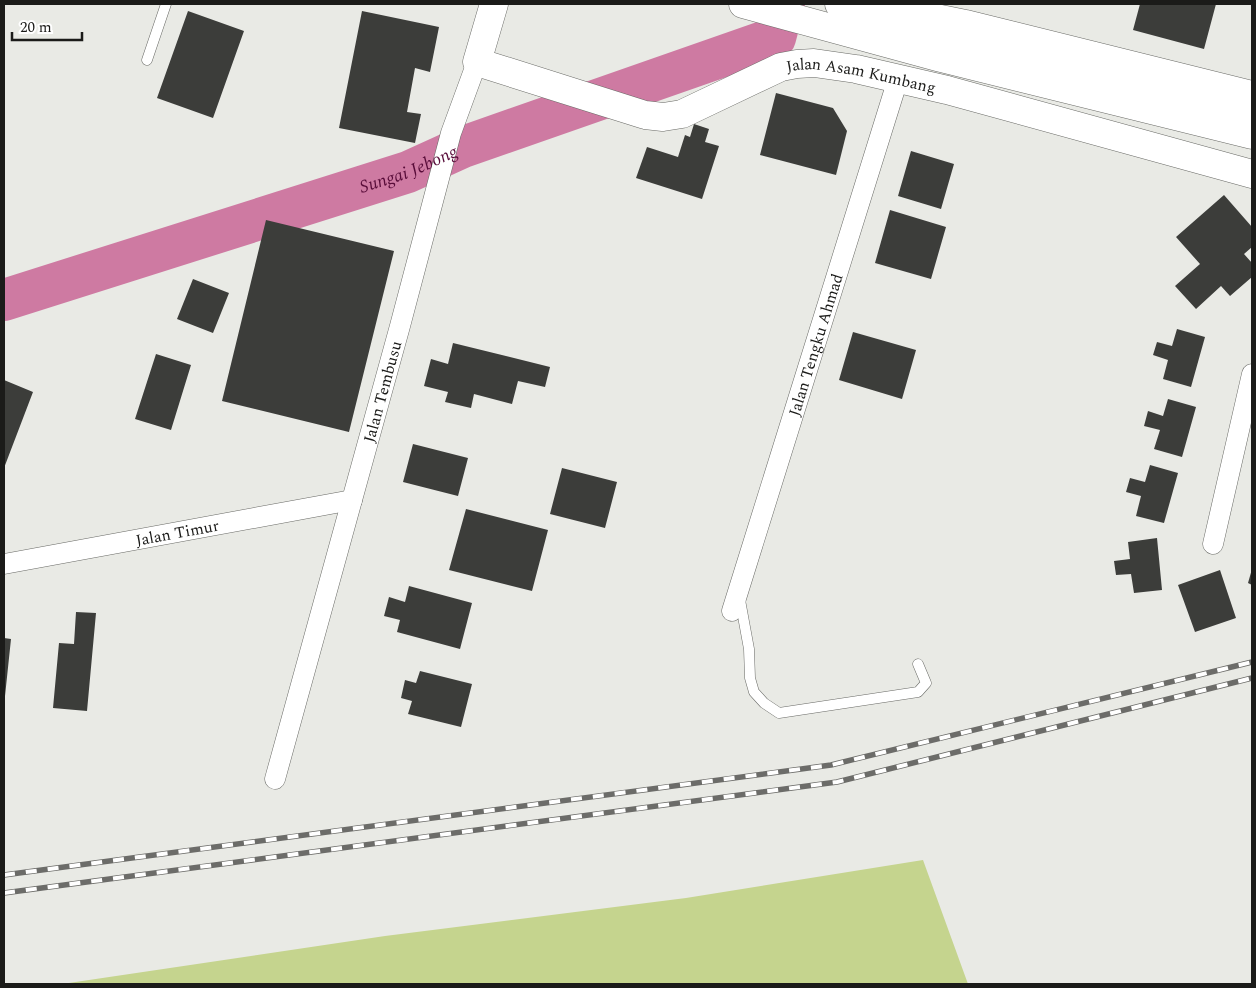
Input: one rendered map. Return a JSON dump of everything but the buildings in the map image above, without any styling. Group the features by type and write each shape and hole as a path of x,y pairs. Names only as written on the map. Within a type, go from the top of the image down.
{"main road":[{"name":"Jalan Tembusu","path":"477,62 494,4"},
{"name":"Jalan Asam Kumbang","path":"751,5 811,23 944,46 1252,111"},
{"name":"Jalan Asam Kumbang","path":"850,5 944,46 1252,135"},
{"name":"Jalan Asam Kumbang","path":"477,62 645,115 664,117 682,114 781,67 797,64 814,64 856,69 947,90 1252,174"}],"street":[{"path":"887,4 966,20 1252,91"},
{"name":"Jalan Tembusu","path":"274,779 400,326 451,133 477,62"},
{"name":"Jalan Tengku Ahmad","path":"732,611 898,79"},
{"path":"1212,544 1252,374"},
{"name":"Jalan Timur","path":"4,564 352,500"}],"lane":[{"path":"147,60 166,4"},
{"path":"738,590 749,650 750,678 754,692 764,703 779,713 918,692 926,683 918,664"}],"green space":[{"path":"923,860 968,984 62,984 385,936 686,898"}],"waterway":[{"name":"Sungai Jebong","path":"4,300 408,172 463,147 775,38 784,4"}],"railway":[{"path":"4,875 831,765 1252,662"},
{"path":"4,893 837,782 1252,678"}]}
